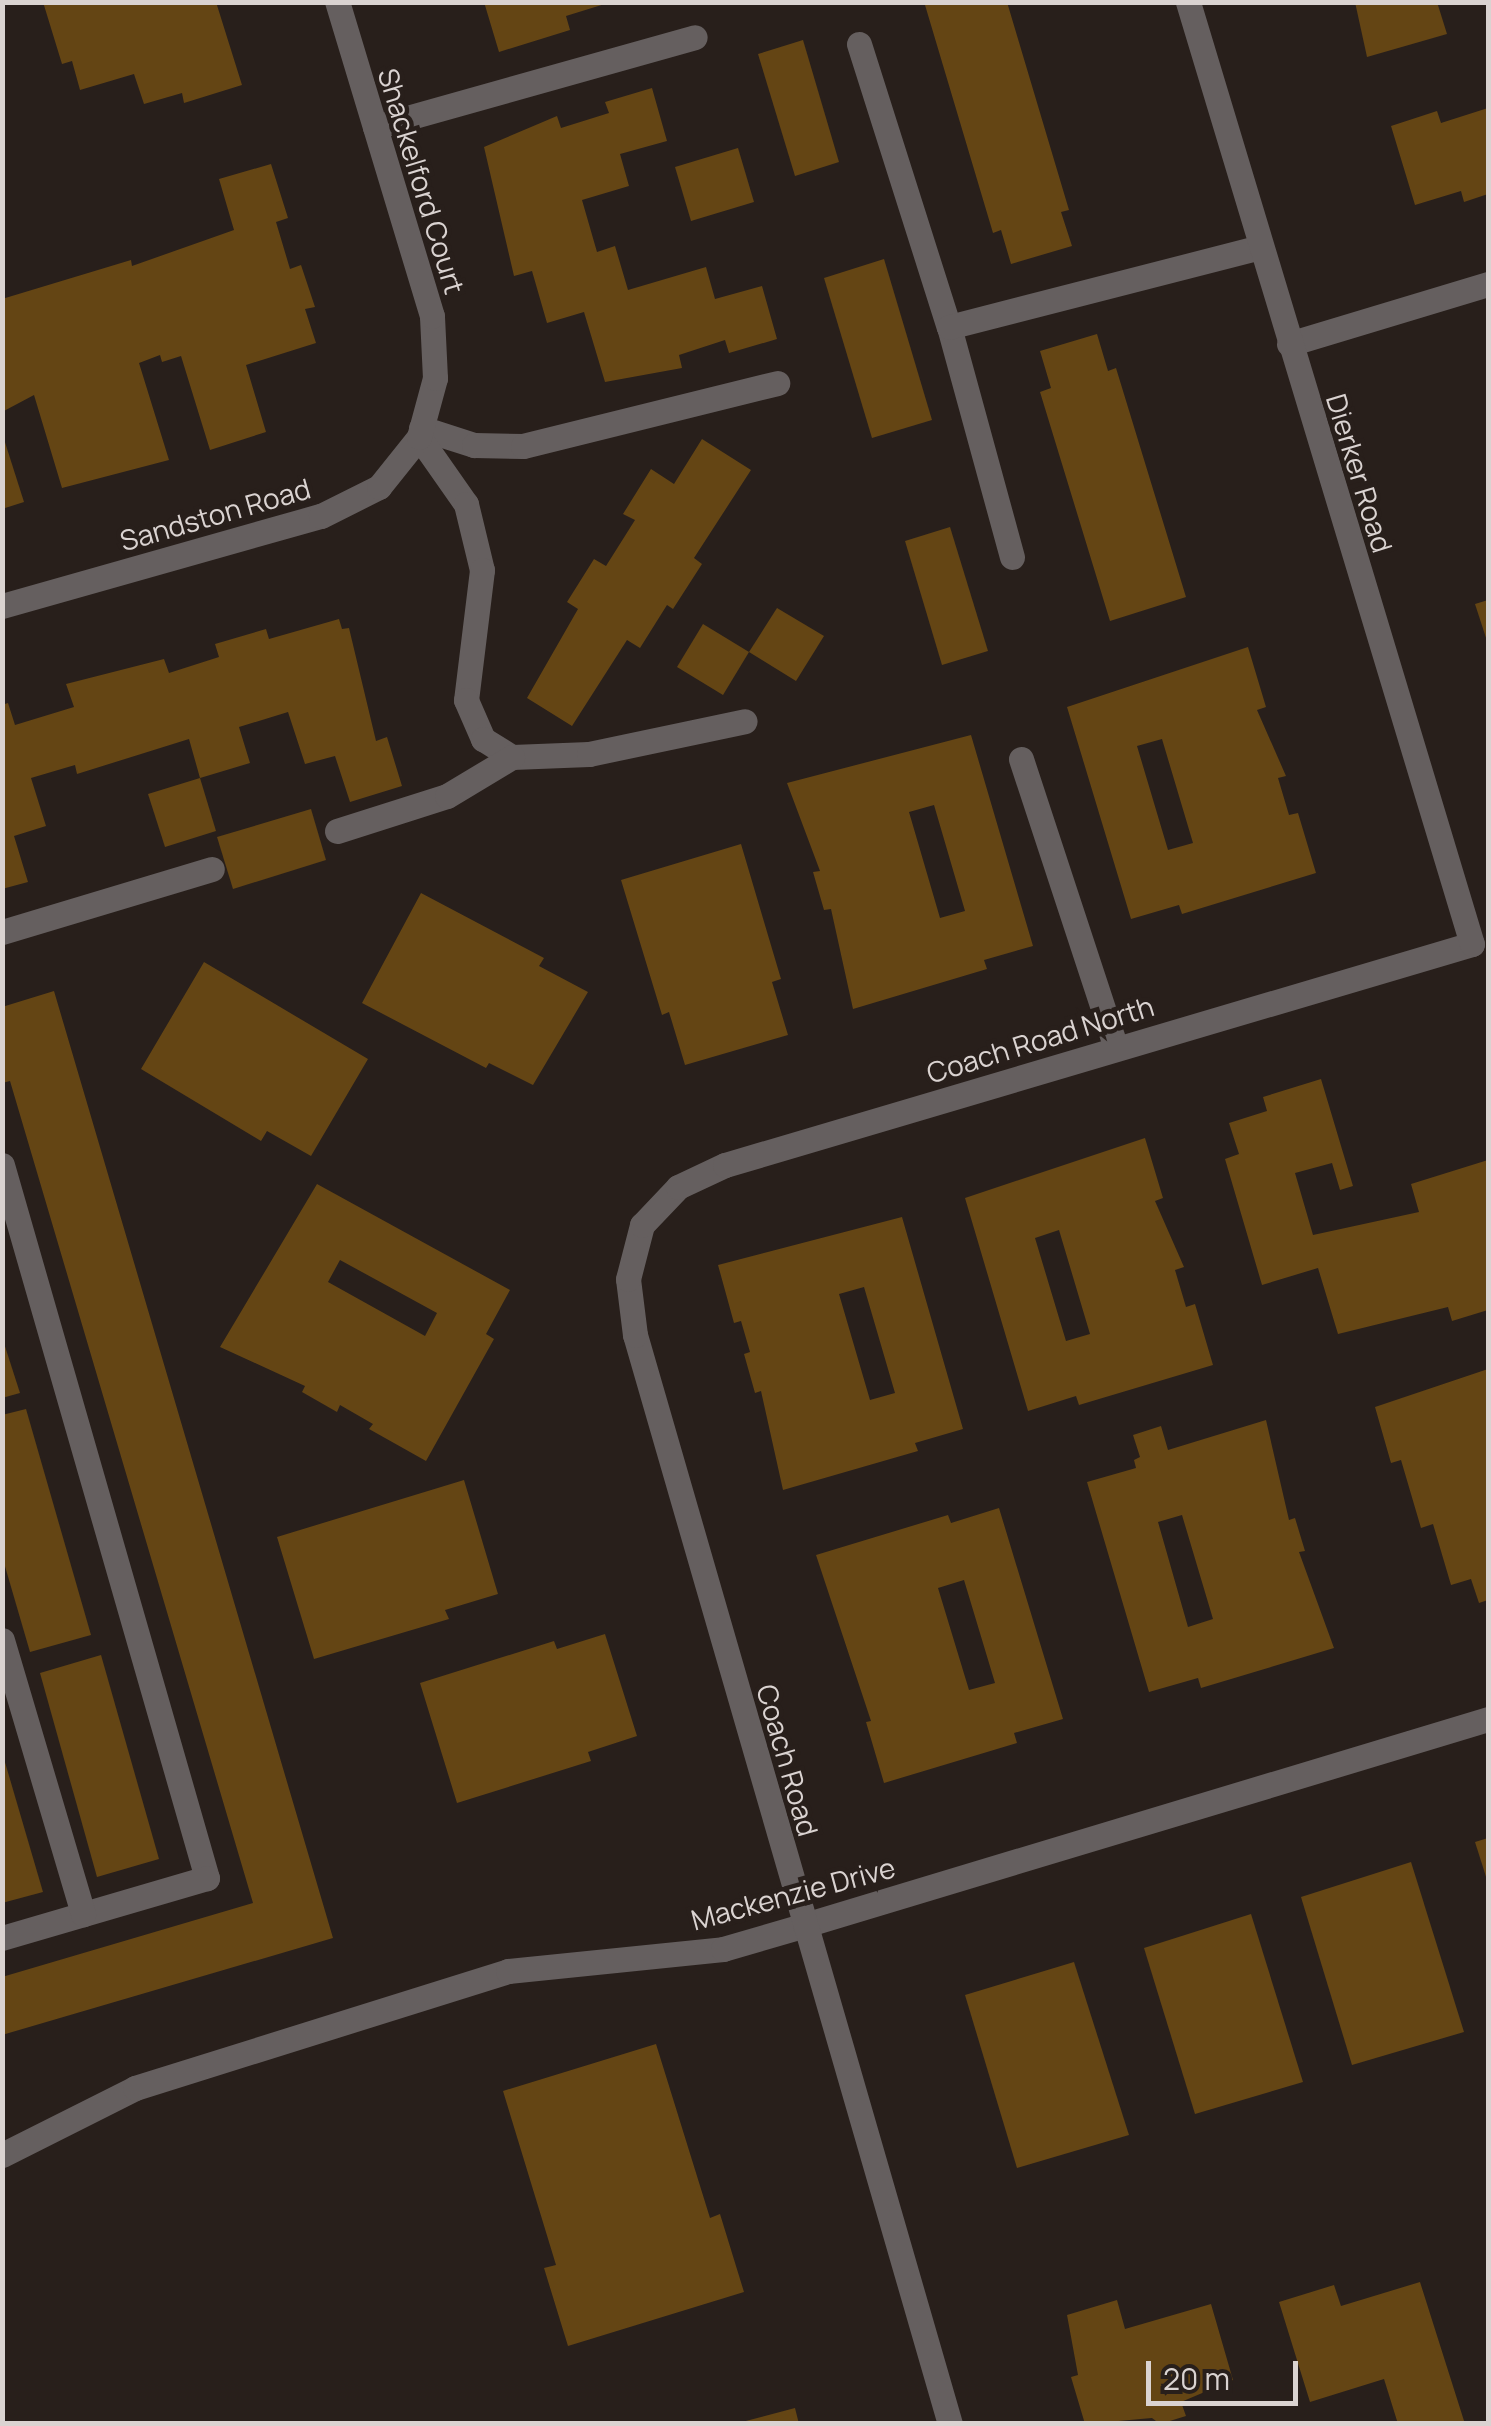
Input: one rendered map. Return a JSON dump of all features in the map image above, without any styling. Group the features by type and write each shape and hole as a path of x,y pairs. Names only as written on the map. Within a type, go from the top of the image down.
{"street":[{"name":"Shackelford Court","path":"336,2 432,316 435,378 420,432"},
{"name":"Dierker Road","path":"1188,2 1290,344 1480,941"},
{"path":"375,127 695,37"},
{"path":"859,44 949,327 1012,557"},
{"path":"949,327 1261,248"},
{"path":"1290,344 1488,284"},
{"path":"420,432 474,445 523,446 776,383"},
{"path":"420,432 466,504 482,570 466,700 483,739 512,756"},
{"name":"Sandston Road","path":"2,606 321,516 378,487 420,432"},
{"path":"337,831 446,796 512,756 589,754 745,721"},
{"path":"1020,759 1116,1048"},
{"path":"2,932 212,869"},
{"name":"Coach Road North","path":"642,1225 678,1187 725,1165 1480,941"},
{"path":"2,1165 206,1878 2,1938"},
{"name":"Coach Road","path":"642,1225 628,1279 635,1335 950,2424"},
{"path":"2,1640 82,1914"},
{"name":"Mackenzie Drive","path":"2,2155 135,2088 508,1971 724,1949 1488,1720"}],"building":[{"path":"43,2 216,2 242,85 184,103 182,93 144,104 134,74 80,90 72,61 62,64"},
{"path":"484,2 608,3 566,16 570,30 499,52"},
{"path":"1007,2 1069,210 1061,212 1072,246 1011,264 1001,230 993,233 925,5"},
{"path":"1355,2 1437,2 1447,34 1367,57"},
{"path":"803,40 839,162 795,176 758,54"},
{"path":"652,88 667,141 620,154 629,186 582,200 597,252 615,246 628,290 706,267 715,299 762,286 777,339 729,353 725,340 679,355 682,368 605,382 584,312 547,323 532,271 514,276 484,147 557,116 561,128 609,113 605,102"},
{"path":"1488,108 1488,194 1464,202 1461,191 1415,205 1391,126 1437,111 1441,123"},
{"path":"738,148 754,202 691,221 675,167"},
{"path":"271,164 288,218 276,222 290,269 301,265 315,307 305,309 316,343 246,365 266,432 210,450 181,356 162,362 160,355 139,363 169,460 62,488 34,395 2,412 2,299 131,260 132,266 234,230 219,179"},
{"path":"884,259 932,420 872,438 824,278"},
{"path":"1097,334 1108,371 1116,368 1186,597 1110,621 1040,392 1051,388 1040,351"},
{"path":"2,437 24,502 2,509"},
{"path":"702,439 751,470 694,558 702,564 673,609 667,605 640,648 627,640 572,726 527,698 578,609 567,602 594,559 606,566 635,520 623,514 651,469 674,484"},
{"path":"950,527 988,651 942,665 905,541"},
{"path":"1488,600 1488,644 1475,604"},
{"path":"777,608 824,636 796,681 749,652"},
{"path":"339,619 342,629 349,628 376,741 387,737 402,786 350,802 335,756 305,764 288,712 239,727 250,763 200,778 189,739 77,774 75,765 31,778 46,826 14,836 28,882 2,889 2,705 8,703 15,725 74,707 66,684 164,659 169,673 219,657 215,644 266,629 269,639"},
{"path":"703,624 749,652 723,695 677,667"},
{"path":"1248,647 1266,707 1257,710 1286,776 1278,778 1289,815 1298,813 1316,873 1182,914 1179,905 1131,919 1067,707","holes":["1162,739 1193,843 1168,850 1137,746"]},
{"path":"971,735 1033,946 984,960 987,969 853,1009 831,909 824,910 813,872 820,871 787,783","holes":["934,805 965,911 940,918 909,812"]},
{"path":"200,778 216,831 165,847 148,794"},
{"path":"311,809 326,860 233,889 217,837"},
{"path":"741,844 781,979 772,982 788,1035 685,1065 669,1012 662,1015 621,880"},
{"path":"421,893 544,958 539,966 588,992 533,1085 489,1063 486,1068 362,1003"},
{"path":"204,962 368,1059 311,1156 267,1131 261,1141 141,1069"},
{"path":"54,991 333,1938 2,2035 2,1977 253,1903 10,1081 2,1083 2,1007"},
{"path":"1321,1079 1353,1186 1340,1190 1332,1163 1295,1173 1313,1235 1419,1212 1411,1184 1488,1160 1488,1310 1452,1321 1448,1307 1338,1334 1318,1268 1262,1285 1225,1159 1239,1154 1229,1123 1267,1111 1263,1097"},
{"path":"1145,1138 1163,1198 1155,1201 1184,1267 1175,1270 1186,1307 1195,1304 1213,1365 1079,1405 1076,1396 1028,1411 965,1198","holes":["1059,1230 1090,1334 1066,1341 1035,1238"]},
{"path":"317,1184 510,1290 486,1334 494,1339 426,1461 369,1429 373,1424 340,1405 337,1412 302,1392 305,1386 220,1347","holes":["340,1260 437,1313 425,1336 328,1282"]},
{"path":"902,1217 963,1429 915,1443 918,1451 783,1490 761,1391 755,1393 744,1354 750,1352 741,1321 734,1323 718,1265","holes":["864,1287 895,1393 870,1400 839,1294"]},
{"path":"2,1337 20,1393 2,1398"},
{"path":"1488,1369 1488,1600 1479,1603 1471,1579 1451,1585 1433,1524 1421,1528 1401,1460 1391,1463 1375,1407"},
{"path":"26,1409 91,1635 30,1652 2,1556 2,1415"},
{"path":"1266,1420 1289,1520 1295,1518 1305,1551 1299,1552 1334,1648 1201,1688 1198,1678 1149,1692 1087,1482 1136,1468 1134,1460 1140,1457 1133,1435 1161,1426 1168,1450","holes":["1182,1515 1213,1619 1188,1627 1158,1522"]},
{"path":"464,1480 498,1594 445,1610 449,1619 314,1659 277,1537"},
{"path":"999,1508 1063,1719 1014,1733 1017,1743 884,1783 866,1722 871,1721 816,1555 948,1515 951,1523","holes":["964,1580 995,1683 969,1690 938,1588"]},
{"path":"605,1634 637,1736 588,1752 591,1761 457,1803 420,1683 554,1641 557,1649"},
{"path":"101,1655 159,1859 97,1877 40,1673"},
{"path":"2,1752 43,1892 2,1903"},
{"path":"1488,1838 1488,1883 1475,1842"},
{"path":"1411,1862 1464,2032 1352,2065 1301,1897"},
{"path":"1251,1914 1303,2082 1195,2114 1144,1948"},
{"path":"1074,1962 1129,2135 1017,2168 965,1995"},
{"path":"656,2044 710,2218 720,2214 744,2292 568,2346 544,2268 556,2265 503,2091"},
{"path":"1420,2282 1465,2424 1398,2424 1384,2379 1310,2402 1279,2302 1334,2285 1341,2306"},
{"path":"1117,2300 1125,2329 1211,2304 1233,2380 1181,2402 1186,2416 1160,2424 1152,2418 1085,2424 1071,2377 1078,2375 1067,2315"},
{"path":"795,2408 799,2424 742,2424 742,2422"}]}
